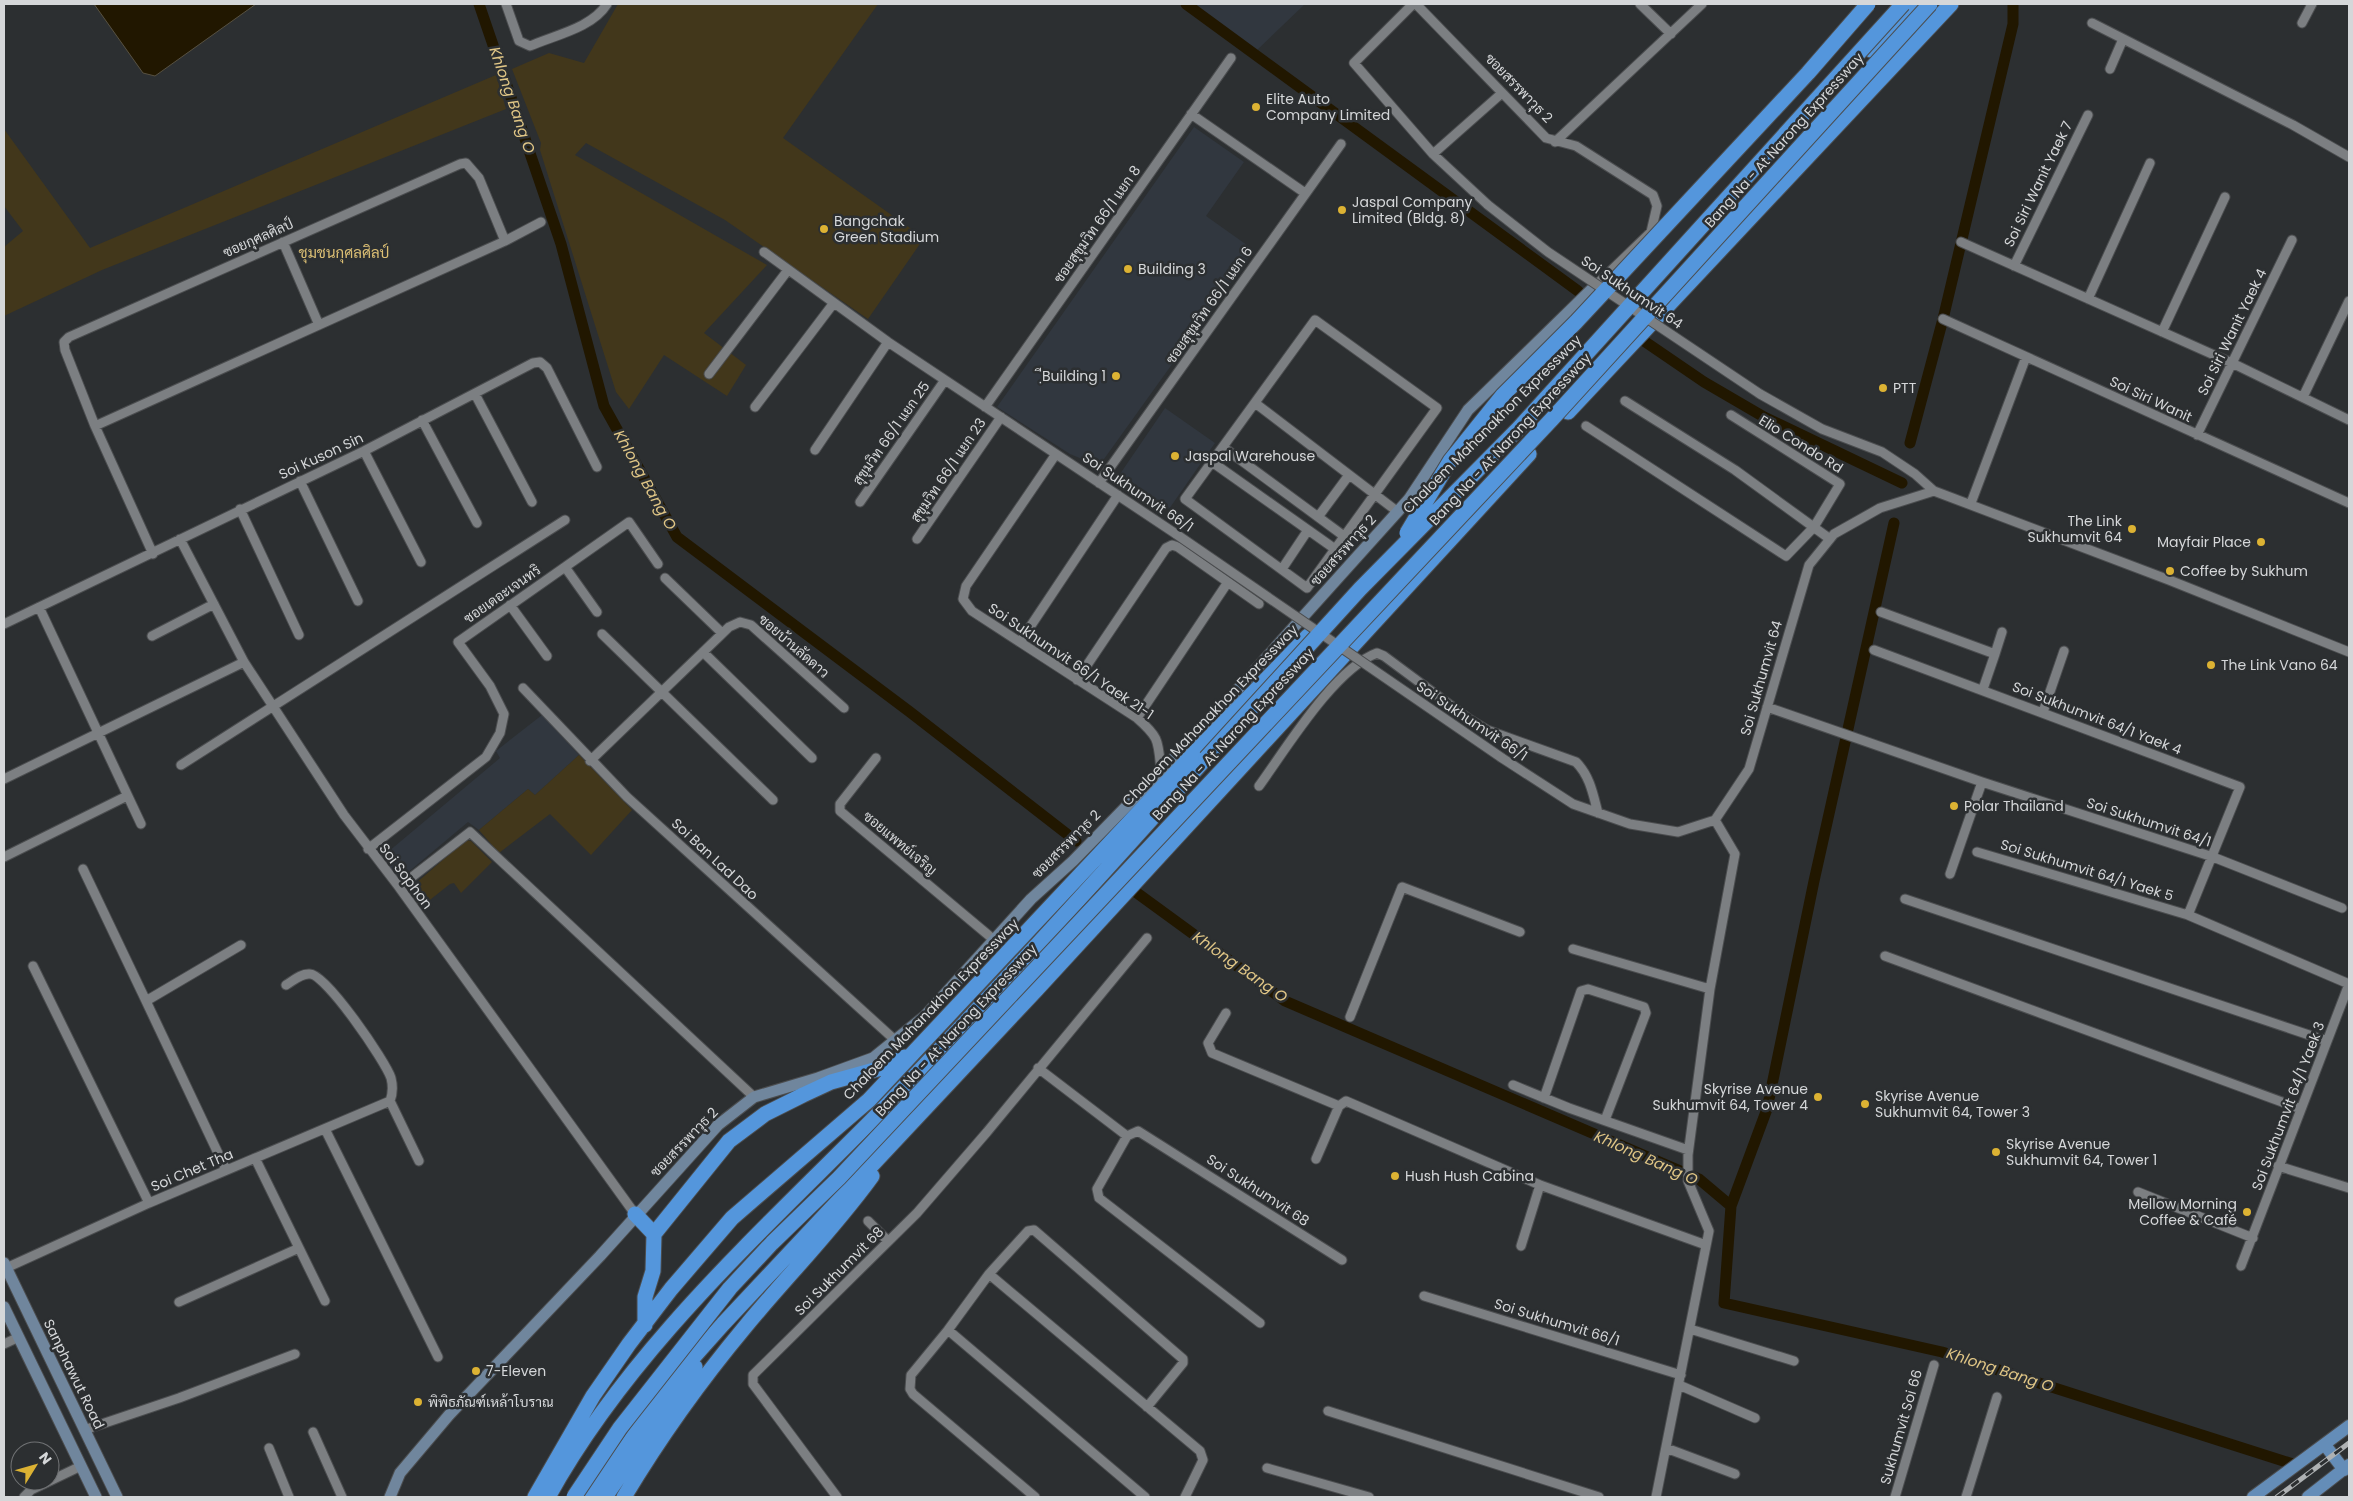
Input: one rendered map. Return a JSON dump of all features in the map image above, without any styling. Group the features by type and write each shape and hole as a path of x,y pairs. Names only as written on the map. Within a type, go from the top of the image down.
{"highway":[{"path":"1394,553 1450,462 1503,395 1576,322 1802,79 1868,4"},
{"name":"Bang Na - At Narong Expressway","path":"548,1497 600,1414 643,1360 698,1298 1055,927 1263,694 1394,553 1519,428 1903,4"},
{"name":"Chaloem Mahanakhon Expressway","path":"553,1466 593,1396 671,1289 732,1218 870,1100 1192,756 1402,538 1512,430 1914,4"},
{"name":"Bang Na - At Narong Expressway","path":"574,1497 620,1428 730,1288 846,1171 1545,426 1930,4"},
{"path":"591,1497 674,1379 723,1324 1038,989 1560,421 1951,4"},
{"path":"645,1325 645,1298 652,1271 654,1234 729,1141 765,1114 831,1082 885,1066 916,1050"},
{"path":"624,1497 651,1452 698,1386 746,1326 843,1216 910,1125"},
{"path":"636,1214 654,1234"},
{"path":"605,1497 723,1324"},
{"path":"528,1497 553,1466"},
{"path":"535,1497 553,1466"}],"main road":[{"path":"2253,1497 2349,1426"},
{"path":"2308,1497 2347,1471 2325,1445"}],"street":[{"path":"506,4 519,41 530,46 584,24 601,14 607,4"},
{"name":"Soi Sukhumvit 64","path":"1415,4 1354,63 1433,154 1488,205 1548,252 1760,394 1822,428 1882,452 1915,474 1934,491 1971,503 2349,652"},
{"name":"ซอยสรรพาวุธ 2","path":"390,1497 400,1473 449,1415 600,1256 718,1125 754,1097 818,1078 873,1058 925,1016 994,939 1204,727 1398,512 1409,499 1468,410 1651,232 1657,206 1653,195 1576,146 1554,142 1546,138 1415,4"},
{"path":"1640,4 1670,34"},
{"path":"1554,142 1702,4"},
{"path":"2302,23 2312,4"},
{"path":"2092,23 2293,125 2349,157"},
{"path":"2110,69 2123,39"},
{"name":"ซอยสุขุมวิท 66/1 แยก 8","path":"985,407 1231,58"},
{"path":"1433,154 1502,92"},
{"path":"1191,114 1306,193"},
{"name":"Soi Siri Wanit Yaek 7","path":"2014,266 2088,115"},
{"name":"ซอยสุขุมวิท 66/1 แยก 6","path":"1099,483 1341,144"},
{"name":"ซอยกุศลศิลป์","path":"153,554 95,426 64,350 64,342 69,338 460,164 466,163 479,178 505,241"},
{"path":"2088,299 2150,163"},
{"path":"2162,332 2225,197"},
{"path":"95,426 505,241 541,222"},
{"name":"Soi Siri Wanit Yaek 4","path":"2198,436 2292,240"},
{"path":"284,242 319,325"},
{"path":"1960,242 2232,363 2349,420"},
{"name":"Soi Sukhumvit 66/1","path":"764,252 833,304 888,342 1176,534 1502,758 1573,804 1630,824 1678,832 1715,820"},
{"path":"709,374 788,270"},
{"path":"2303,397 2349,302"},
{"path":"755,407 833,304"},
{"name":"Soi Siri Wanit","path":"1943,318 2198,436 2349,503"},
{"path":"1315,320 1436,408 1307,588 1185,499 1223,447 1315,320"},
{"path":"815,450 888,342"},
{"path":"1971,503 2026,357"},
{"name":"Soi Kuson Sin","path":"4,624 364,451 533,363 540,362 547,368 598,467"},
{"name":"สุขุมวิท 66/1 แยก 25","path":"860,502 945,380"},
{"path":"475,394 532,502"},
{"path":"1625,401 1735,470 1830,539"},
{"path":"1255,403 1398,512"},
{"name":"Elio Condo Rd","path":"1731,415 1840,484 1814,527"},
{"name":"สุขุมวิท 66/1 แยก 23","path":"917,539 1001,417"},
{"path":"422,420 477,522"},
{"path":"1586,426 1786,556 1814,527"},
{"path":"1223,447 1344,536"},
{"path":"364,451 421,562"},
{"name":"Soi Sukhumvit 66/1 Yaek 21-1","path":"1056,454 966,586 963,598 972,611 1137,718 1153,732 1159,745 1161,771"},
{"path":"1212,462 1335,549"},
{"path":"1318,517 1350,475"},
{"path":"300,481 358,601"},
{"name":"Soi Sukhumvit 64","path":"1715,820 1749,769 1809,565 1834,534 1880,508 1934,491"},
{"path":"1020,642 1118,495"},
{"path":"240,509 299,636"},
{"path":"181,765 565,520"},
{"name":"ซอยเดอะเจนทริ","path":"368,850 486,757 500,733 504,714 490,686 458,642 629,522 658,564"},
{"path":"1282,569 1308,530"},
{"name":"Soi Sophon","path":"180,539 244,662 272,708 368,850 398,886 636,1214"},
{"path":"1077,680 1166,548 1178,547 1259,604"},
{"path":"566,567 597,612"},
{"path":"665,578 722,633"},
{"path":"1137,718 1228,582"},
{"path":"152,636 214,604"},
{"path":"510,605 548,656"},
{"path":"39,607 141,824"},
{"path":"1881,612 1995,654"},
{"name":"ซอยบ้านลัดดาว","path":"590,761 722,633 735,623 749,624 844,708"},
{"path":"1983,689 2002,632"},
{"path":"602,634 773,800"},
{"name":"Soi Sukhumvit 64/1 Yaek 4","path":"1874,650 1983,689 2240,787 2213,857"},
{"path":"703,652 812,758"},
{"path":"2043,712 2064,652"},
{"path":"1259,786 1321,702 1356,666 1377,654 1384,656 1468,719 1487,730 1576,762 1583,770 1589,782 1598,813"},
{"path":"4,779 244,662"},
{"name":"Soi Ban Lad Dao","path":"523,688 590,761 641,810 896,1041"},
{"name":"Soi Sukhumvit 64/1","path":"1767,707 1982,782 2213,857 2188,915"},
{"name":"ซอยแพทย์เจริญ","path":"876,758 840,804 840,811 994,939"},
{"path":"1950,874 1982,782"},
{"path":"4,857 127,796"},
{"path":"1656,1497 1709,1231 1688,1181 1688,1152 1710,988 1735,854 1715,820"},
{"path":"398,886 470,832 754,1097"},
{"name":"Soi Sukhumvit 64/1 Yaek 5","path":"1977,852 2188,915"},
{"path":"2213,857 2342,908"},
{"path":"83,869 226,1170"},
{"path":"1350,1016 1402,887 1520,932"},
{"path":"1905,899 2327,1041"},
{"path":"2188,915 2349,984"},
{"name":"Soi Sukhumvit 68","path":"838,1497 753,1384 752,1375 917,1213 987,1132 1147,938"},
{"path":"146,1001 241,945"},
{"path":"1573,949 1710,988"},
{"path":"1885,956 2301,1109"},
{"path":"33,966 149,1203"},
{"path":"286,985 297,977 310,974 321,978 358,1025 391,1076 393,1090 390,1101 419,1161"},
{"name":"Soi Sukhumvit 64/1 Yaek 3","path":"2241,1266 2349,984"},
{"path":"1544,1098 1581,991 1588,989 1644,1007 1646,1013 1604,1120"},
{"path":"1226,1013 1208,1043 1212,1053 1339,1106"},
{"path":"1038,1068 1127,1136 1097,1189 1099,1198 1260,1323"},
{"path":"1513,1085 1688,1152"},
{"name":"Soi Chet Tha","path":"5,1267 149,1203 390,1101"},
{"path":"1316,1159 1339,1106 1346,1102 1540,1185 1706,1245"},
{"path":"324,1129 438,1357"},
{"name":"Soi Sukhumvit 68","path":"1127,1136 1135,1130 1142,1133 1342,1260"},
{"path":"255,1158 325,1301"},
{"path":"2278,1166 2349,1188"},
{"path":"1521,1246 1540,1185"},
{"path":"2138,1192 2253,1238"},
{"path":"868,1221 888,1241"},
{"path":"1035,1497 1005,1474 910,1389 911,1374 948,1330 989,1274 1028,1231 1034,1230 1184,1359 1183,1363 1147,1407"},
{"path":"179,1302 300,1248"},
{"name":"Sanphawut Road","path":"5,1267 117,1497"},
{"path":"989,1274 1203,1455 1185,1497"},
{"name":"Soi Sukhumvit 66/1","path":"1424,1296 1681,1375"},
{"path":"4,1306 96,1497"},
{"path":"1690,1329 1794,1361"},
{"path":"948,1330 1145,1497"},
{"path":"4,1344 19,1337"},
{"path":"84,1430 180,1398 296,1354"},
{"name":"Sukhumvit Soi 66","path":"1895,1497 1934,1364"},
{"path":"1679,1385 1755,1418"},
{"path":"1966,1497 1997,1396"},
{"path":"1328,1411 1599,1497"},
{"path":"313,1432 342,1497"},
{"path":"269,1448 289,1497"},
{"path":"1666,1448 1735,1474"},
{"path":"24,1497 31,1490 81,1466"},
{"path":"1267,1468 1369,1497"}],"shaded area":[{"path":"94,4 256,4 155,76 143,73"},
{"path":"618,4 878,4 783,138 924,238 868,319 725,220 586,143 575,155 767,265 704,333 746,365 727,396 664,355 629,409 616,392 540,150 541,143 512,69 549,53 584,63"},
{"path":"1190,4 1305,4 1256,51"},
{"path":"496,75 506,109 102,270 4,316 4,247 23,231 4,206 4,129 90,248"},
{"path":"1194,127 1244,162 1206,216 1254,250 1099,466 1070,454 997,407"},
{"path":"1165,408 1215,443 1169,509 1120,474"},
{"path":"542,715 579,755 535,795 528,789 479,830 468,822 400,879 382,857 500,758 496,751"},
{"path":"579,755 632,810 591,855 550,814 499,853 479,830 528,789 535,795"},
{"path":"466,840 471,841 492,862 461,893 454,883 450,884 421,907 408,890"}],"waterway":[{"name":"Khlong Bang O","path":"479,4 561,244 604,406 677,537 910,712 1076,841"},
{"path":"1186,4 1578,291"},
{"path":"1910,443 1943,319 2013,24 2013,4"},
{"path":"1644,341 1704,382 1764,417 1902,483"},
{"path":"1731,1206 1767,1109 1814,881 1894,523"},
{"name":"Khlong Bang O","path":"1137,893 1285,1001 1699,1179 1731,1206 1724,1303 1942,1352 2293,1464"}],"railway":[{"path":"2277,1497 2349,1443"}],"place":[{"name":"Elite Auto Company Limited","path":"1256,107"},
{"name":"Jaspal Company Limited (Bldg. 8)","path":"1342,210"},
{"name":"Bangchak Green Stadium","path":"824,229"},
{"name":"Building 3","path":"1128,269"},
{"name":"ฺีBuilding 1","path":"1116,376"},
{"name":"PTT","path":"1883,388"},
{"name":"Jaspal Warehouse","path":"1175,456"},
{"name":"The Link Sukhumvit 64","path":"2132,529"},
{"name":"Mayfair Place","path":"2261,542"},
{"name":"Coffee by Sukhum","path":"2170,571"},
{"name":"The Link Vano 64","path":"2211,665"},
{"name":"Polar Thailand","path":"1954,806"},
{"name":"Skyrise Avenue Sukhumvit 64, Tower 4","path":"1818,1097"},
{"name":"Skyrise Avenue Sukhumvit 64, Tower 3","path":"1865,1104"},
{"name":"Skyrise Avenue Sukhumvit 64, Tower 1","path":"1996,1152"},
{"name":"Hush Hush Cabina","path":"1395,1176"},
{"name":"Mellow Morning Coffee & Café","path":"2247,1212"},
{"name":"7-Eleven","path":"476,1371"},
{"name":"พิพิธภัณฑ์เหล้าโบราณ","path":"418,1402"}],"district":[{"name":"ชุมชนกุศลศิลป์","path":"344,253"}]}
